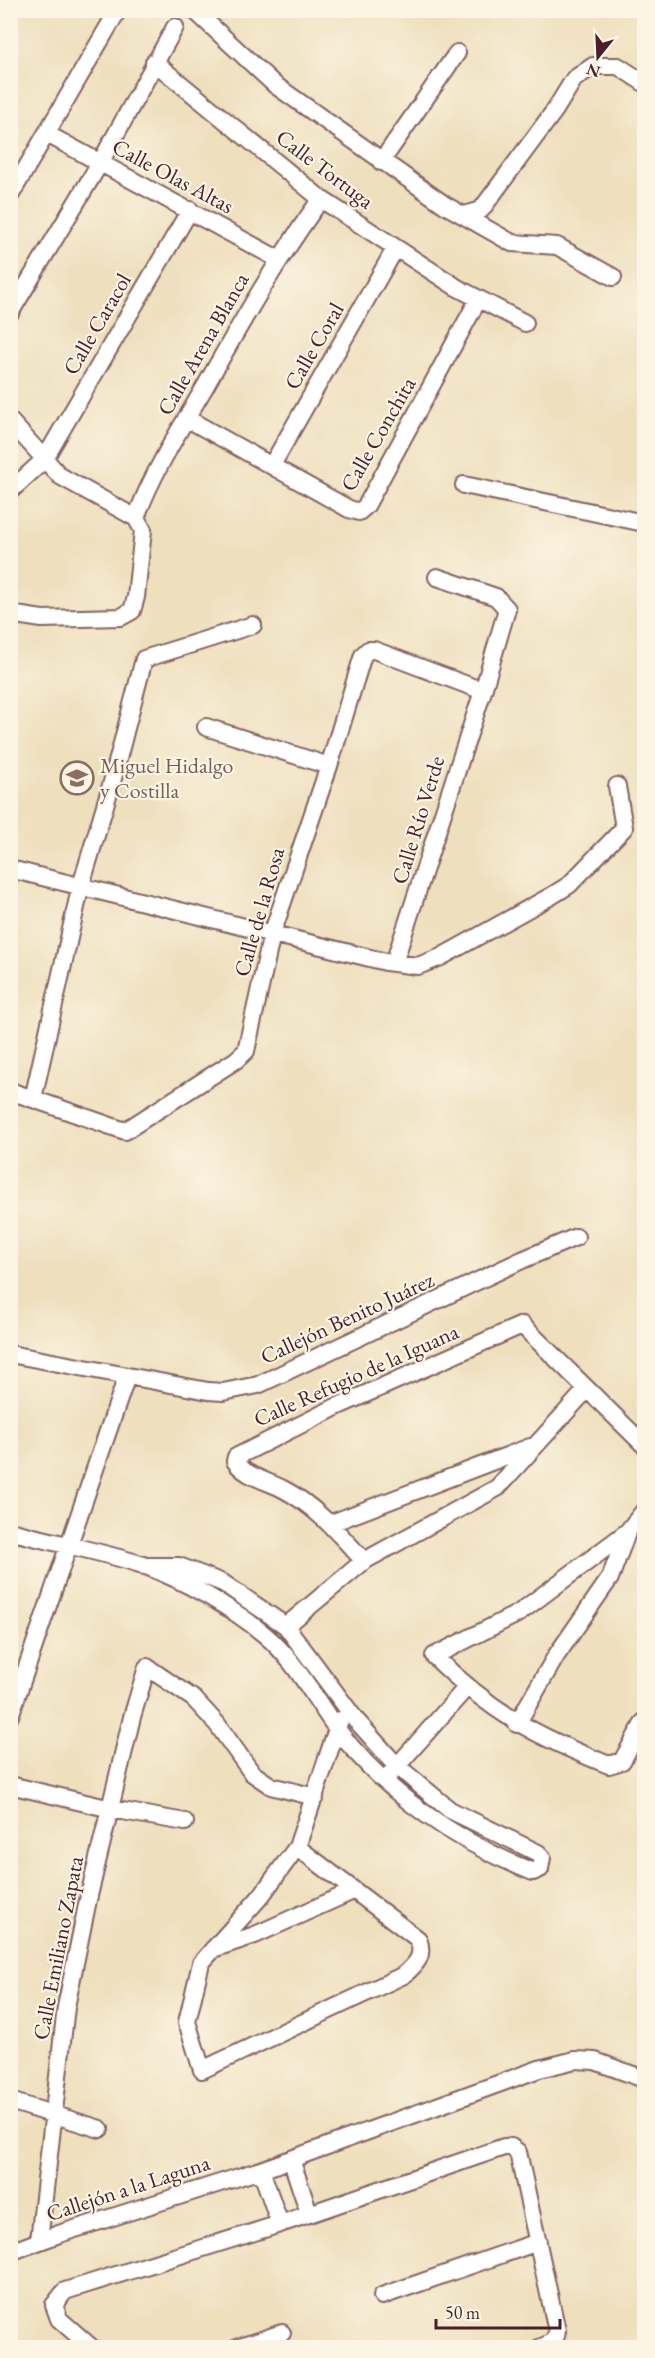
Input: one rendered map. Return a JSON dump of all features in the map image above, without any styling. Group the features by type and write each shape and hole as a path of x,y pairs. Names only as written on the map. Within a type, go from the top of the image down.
{"street":[{"path":"10,196 118,10"},
{"path":"195,10 275,84 381,162 445,205 512,243 557,246 613,277"},
{"path":"10,313 100,163 175,27"},
{"path":"381,162 457,52"},
{"name":"Calle Tortuga","path":"154,62 321,198 395,249 478,300 525,323"},
{"path":"465,215 481,210 555,110 574,79 593,66 618,66 645,83"},
{"name":"Calle Olas Altas","path":"47,134 278,259"},
{"name":"Calle Arena Blanca","path":"136,518 186,418 278,259 321,198"},
{"name":"Calle Caracol","path":"10,491 44,460 190,210"},
{"name":"Calle Coral","path":"272,465 395,249"},
{"name":"Calle Conchita","path":"186,418 349,509 359,512 366,506 478,300"},
{"path":"10,421 60,476 136,518 143,530 136,597 132,611 120,616 42,619 10,614"},
{"path":"464,485 645,523"},
{"name":"Calle Río Verde","path":"394,963 507,609 496,597 437,577"},
{"path":"10,1091 33,1099 81,889 144,660 149,656 253,625"},
{"name":"Calle de la Rosa","path":"33,1099 125,1131 246,1051 272,934 329,766 363,655 368,650 374,650 483,690"},
{"path":"206,727 329,766"},
{"path":"10,869 81,889 394,963 418,966 441,957 569,885 624,828 617,786"},
{"name":"Callejón Benito Juárez","path":"10,1354 208,1392 231,1391 258,1385 522,1260 576,1237"},
{"name":"Calle Refugio de la Iguana","path":"364,1561 329,1524 286,1490 244,1471 235,1461 236,1457 336,1407 522,1325 645,1445"},
{"path":"10,1716 127,1376"},
{"path":"286,1626 364,1561 498,1488 533,1445 587,1389"},
{"path":"329,1524 533,1445"},
{"path":"645,1511 627,1532 519,1613 434,1656 466,1688 517,1724 609,1765 622,1761 645,1722"},
{"path":"10,1532 144,1566 211,1599 264,1634 297,1670 337,1729 384,1782 451,1831 508,1862 533,1872 540,1869 542,1857 538,1853 450,1810 397,1766 346,1706 286,1626 223,1584 179,1566 144,1566"},
{"path":"517,1724 556,1656 610,1578 627,1532"},
{"name":"Calle Emiliano Zapata","path":"39,2241 66,2007 88,1900 132,1717 147,1667 194,1699 217,1724 252,1773 271,1786 315,1797"},
{"path":"384,1782 466,1688"},
{"path":"297,1847 418,1939 422,1948 420,1960 404,1975 202,2070 187,2022 201,1963 209,1950 261,1896 297,1847 346,1706"},
{"path":"10,1785 111,1809 185,1822"},
{"path":"209,1950 255,1935 353,1891"},
{"name":"Callejón a la Laguna","path":"10,2252 261,2170 539,2069 574,2060 595,2061 645,2079"},
{"path":"10,2101 100,2128"},
{"path":"92,2348 59,2319 54,2305 65,2291 280,2224 504,2147 512,2147 518,2152 557,2331 556,2338 550,2344 539,2348"},
{"path":"291,2159 309,2213"},
{"path":"261,2170 280,2224"},
{"path":"382,2296 538,2242"},
{"path":"237,2348 282,2332"}],"place":[{"name":"Miguel Hidalgo y Costilla","path":"77,778"}]}
